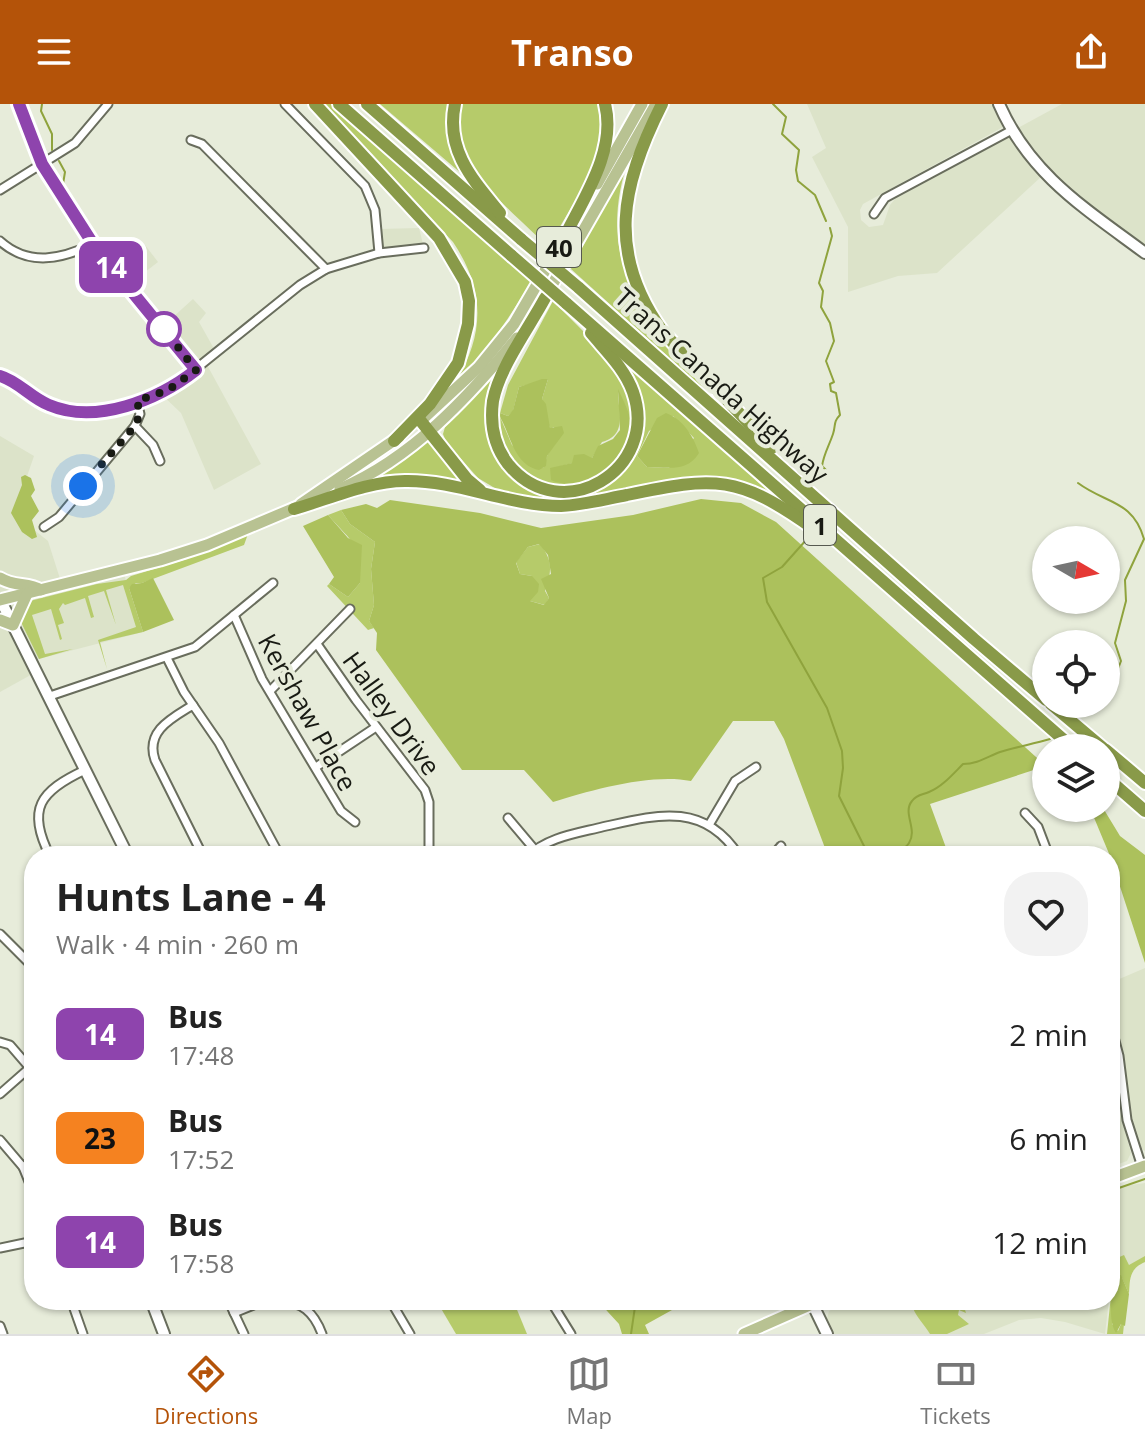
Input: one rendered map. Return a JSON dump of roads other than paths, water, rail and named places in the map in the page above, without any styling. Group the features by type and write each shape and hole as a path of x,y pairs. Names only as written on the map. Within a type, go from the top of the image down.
{"highway":[{"path":"315,104 439,238 465,282 469,301 468,324 458,363 430,404 394,441"},
{"name":"Trans Canada Highway","path":"339,104 1057,734"},
{"name":"Trans Canada Highway","path":"367,104 1032,688"},
{"path":"455,104 452,124 460,160 522,240"},
{"path":"563,240 603,154 608,130 605,104"},
{"path":"659,104 635,163 626,204 628,251 636,283 650,315 663,332 797,473 803,487"},
{"path":"545,298 500,380 492,416 494,435 501,455 529,483 546,490 567,492 585,489 613,475 633,446 638,410 625,375 566,303"},
{"path":"420,420 474,487 499,496"},
{"path":"294,509 381,483 405,481 435,483 538,505 563,506 679,484 729,484 782,507 881,579"},
{"path":"1068,718 1087,734"},
{"path":"1120,762 1145,783"},
{"path":"1120,789 1145,811"}],"main road":[{"name":"40","path":"294,509 394,441 464,382 493,351 534,293 642,104"},
{"name":"40","path":"0,600 160,560 207,545 366,476 429,432 489,371 545,298 659,104"},
{"path":"0,578 14,585 31,584 41,590"},
{"path":"0,620 13,625 27,594"},
{"path":"1120,1175 1143,1166"},
{"path":"744,1334 795,1310"}],"street":[{"path":"19,104 42,164 93,244 196,370"},
{"path":"0,190 75,143 108,104"},
{"path":"285,104 365,186 375,210 379,253"},
{"path":"999,104 1012,130 1035,163 1062,191 1145,253"},
{"path":"874,214 885,198 1012,130"},
{"path":"191,140 202,144 326,269"},
{"path":"0,241 13,251 42,259 65,257 93,244"},
{"path":"0,376 44,403 60,408 93,411 137,401 168,390 300,285 326,269 379,253 424,248"},
{"path":"44,527 59,517 135,426 140,414 137,401"},
{"path":"135,426 153,445 160,461"},
{"path":"50,696 195,647 273,583"},
{"path":"0,600 123,846"},
{"path":"270,691 350,609"},
{"name":"Kershaw Place","path":"234,615 270,691 341,811 355,822"},
{"name":"Halley Drive","path":"317,644 425,790 429,802 429,846"},
{"path":"167,658 219,743 275,846"},
{"path":"193,705 160,728 152,748 198,846"},
{"path":"316,767 376,727"},
{"path":"709,825 735,781 756,767"},
{"path":"46,846 37,824 42,801 54,786 85,770"},
{"path":"1025,813 1038,827 1045,846"},
{"path":"546,846 568,835 654,815 686,817 709,825 732,846"},
{"path":"508,818 527,846"},
{"path":"0,934 24,958"},
{"path":"0,1042 10,1045 24,1058"},
{"path":"1120,1064 1127,1120 1143,1166"},
{"path":"0,1094 24,1072"},
{"path":"0,1140 23,1167"},
{"path":"0,1248 24,1243"},
{"path":"75,1310 83,1334"},
{"path":"155,1310 164,1334"},
{"path":"233,1310 244,1334"},
{"path":"234,1313 241,1310"},
{"path":"306,1310 311,1313 322,1334"},
{"path":"396,1310 410,1334"},
{"path":"556,1310 571,1334"},
{"path":"818,1310 827,1334"},
{"path":"0,1326 3,1334"}],"waterway":[{"path":"42,104 41,111 52,134 52,150"},
{"path":"773,104 786,117 782,134 799,150 798,181 815,195 826,221"},
{"path":"59,161 65,172 63,184"},
{"path":"823,480 826,470 822,466 823,461 840,415 836,393 831,391 830,384 834,382 826,361 834,341 830,323 821,307 823,291 819,283 832,236 830,228"},
{"path":"1078,483 1126,510 1139,526 1144,539 1125,580 1126,601 1118,630"},
{"path":"807,539 782,567 763,578 767,602 827,708 842,751 839,796 864,846"},
{"path":"1120,658 1120,664"},
{"path":"907,846 912,832 909,806 916,797 938,787 963,764 1032,744"},
{"path":"1120,1188 1145,1179"},
{"path":"631,1334 635,1310"}]}
